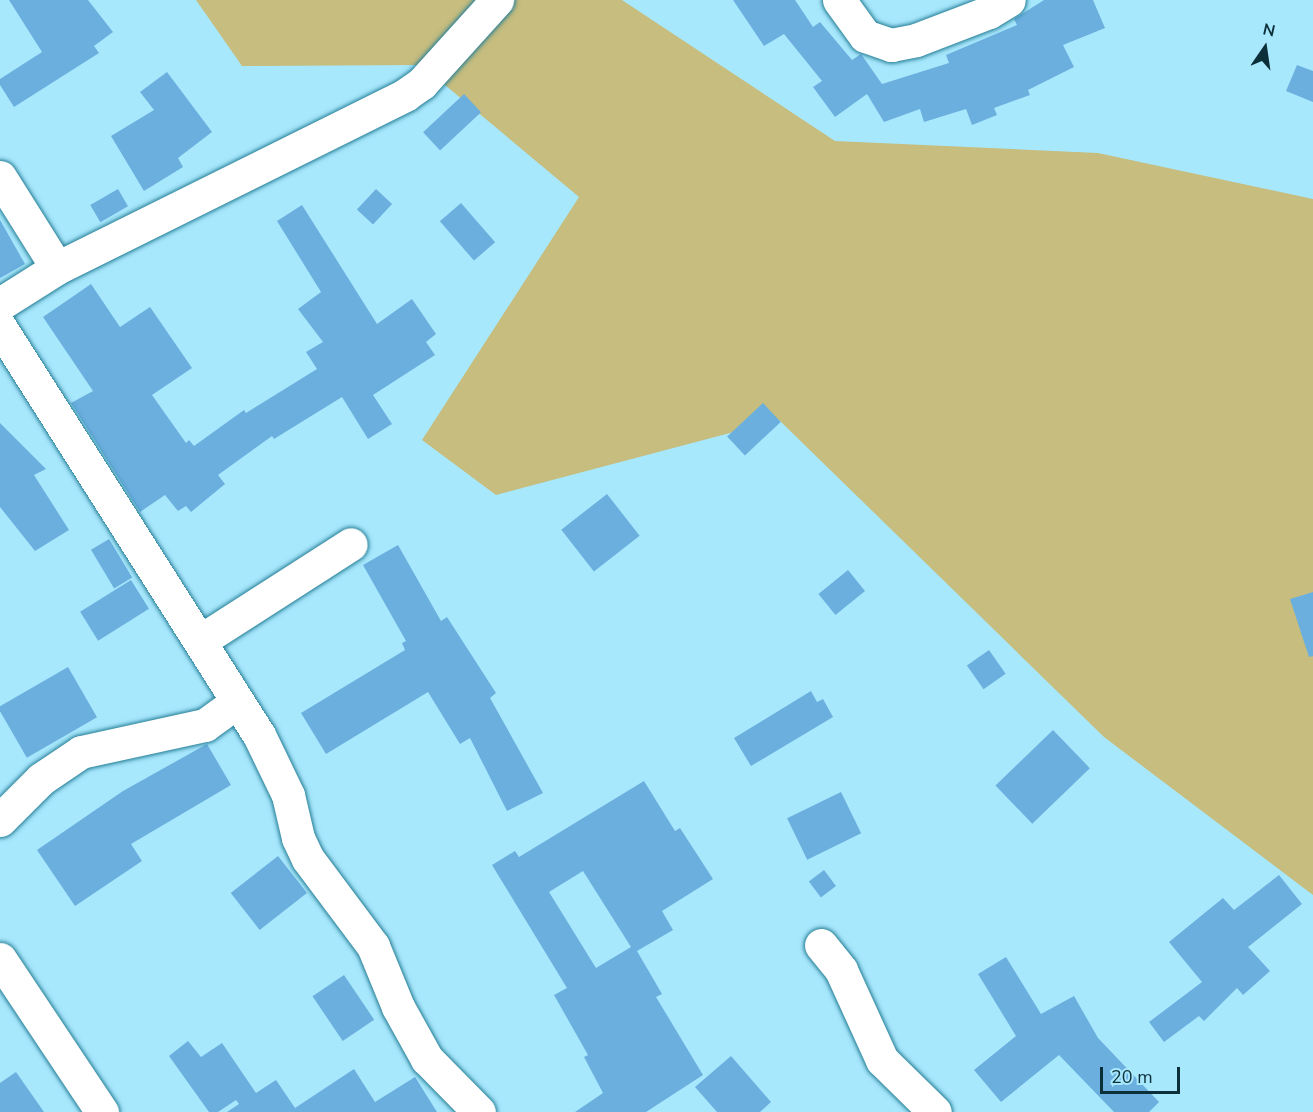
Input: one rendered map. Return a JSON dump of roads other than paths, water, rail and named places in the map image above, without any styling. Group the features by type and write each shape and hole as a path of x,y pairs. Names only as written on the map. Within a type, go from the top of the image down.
{"street":[{"path":"0,304 57,268 380,110 422,83 497,0"},
{"path":"839,0 865,36 891,45 989,12 1009,0"},
{"path":"0,177 57,268"},
{"path":"0,327 237,702 288,795 298,838 308,859 373,946 398,1007 426,1059 479,1112"},
{"path":"200,641 351,544"},
{"path":"0,820 41,779 81,752 205,725 237,702"},
{"path":"821,945 841,970 882,1060 935,1112"},
{"path":"0,959 102,1112"}]}
